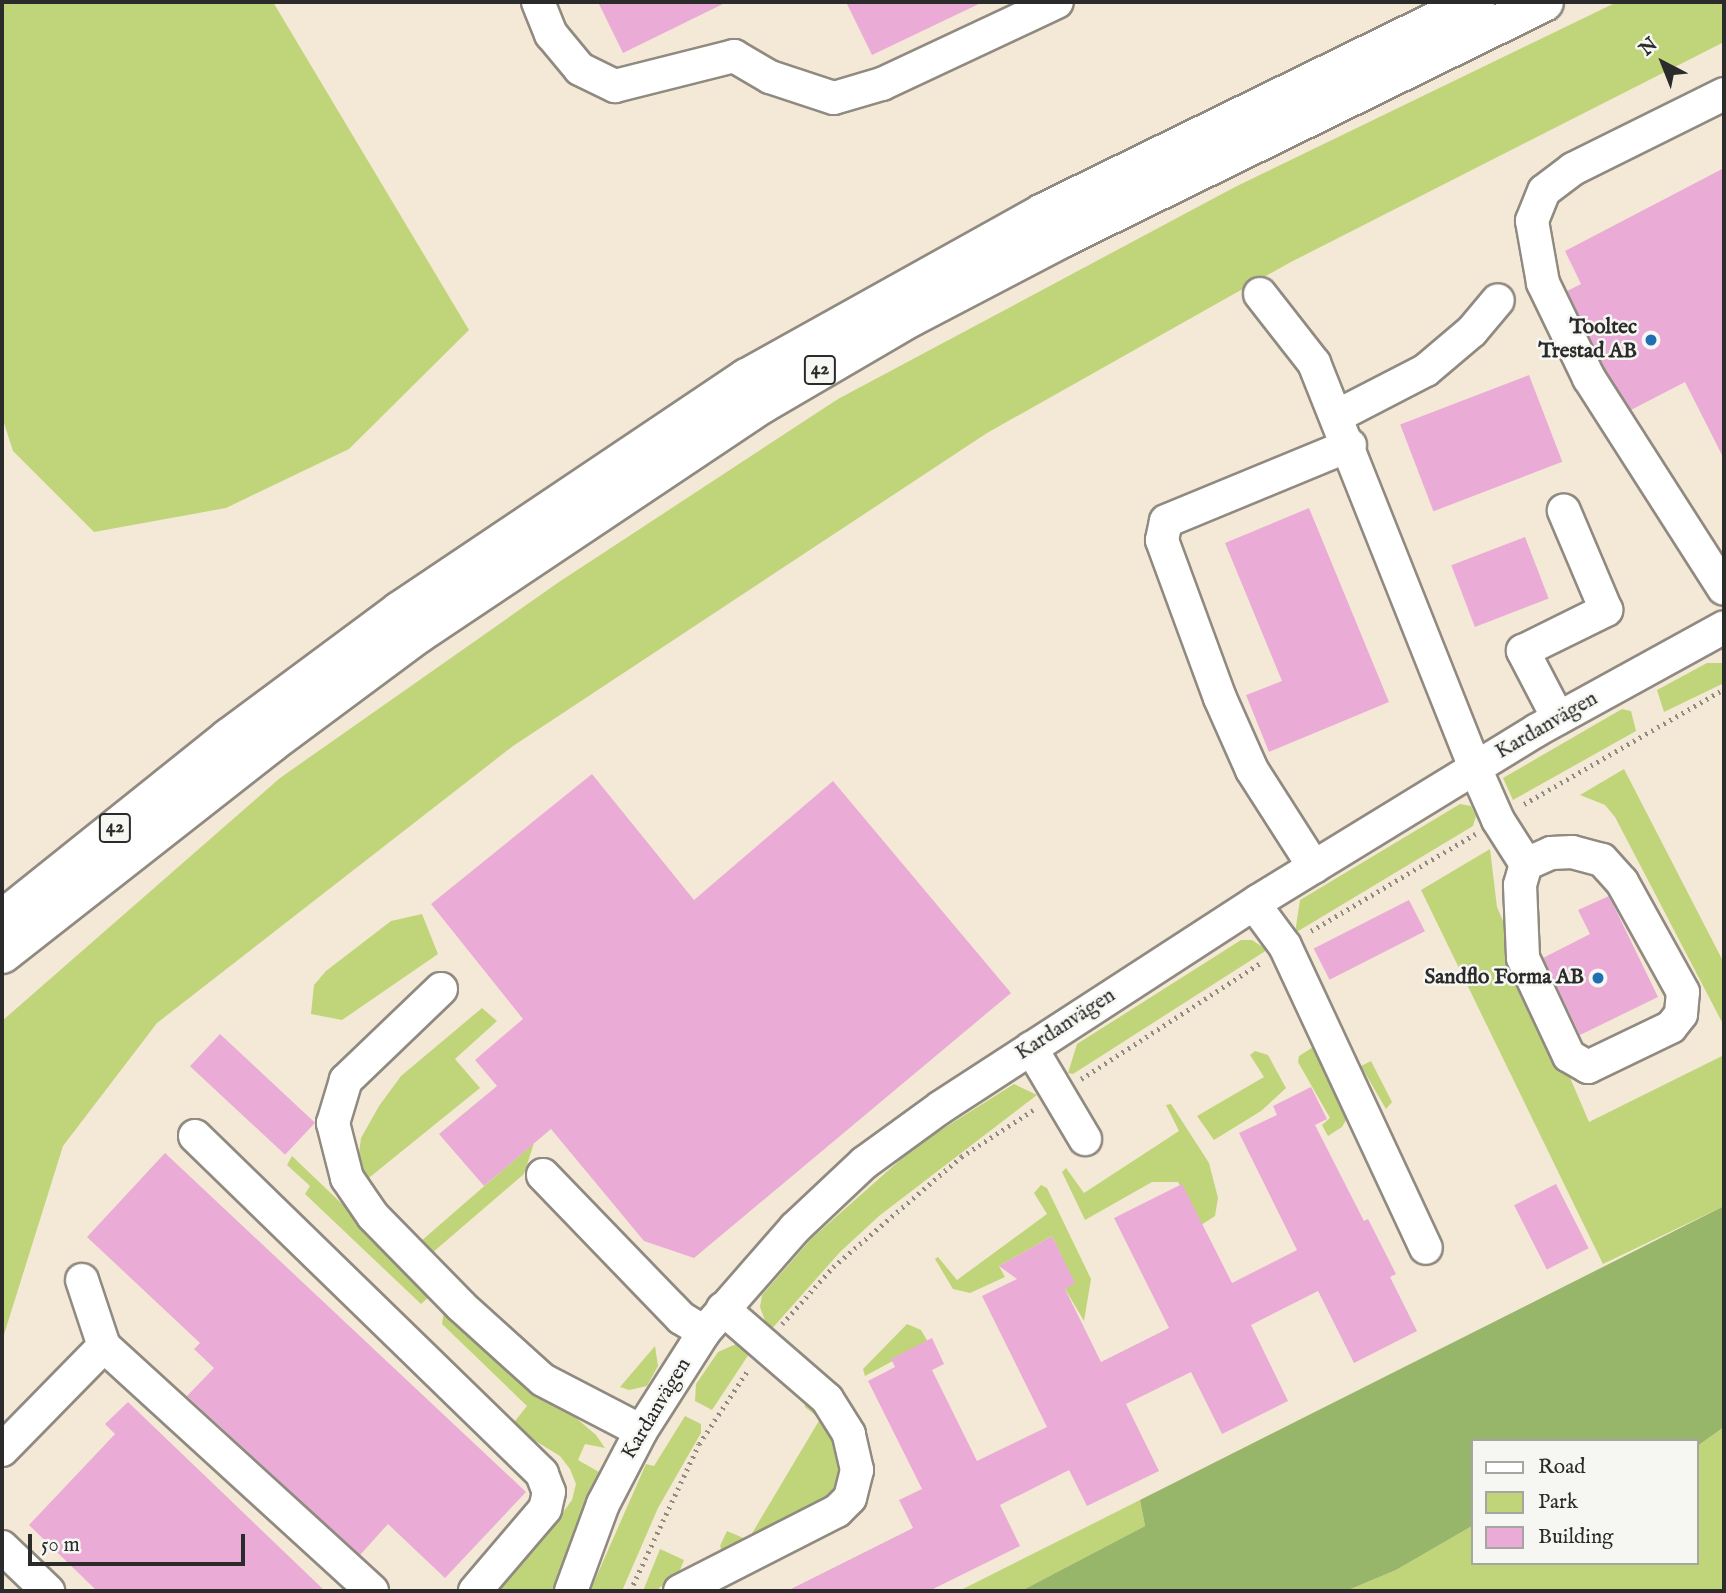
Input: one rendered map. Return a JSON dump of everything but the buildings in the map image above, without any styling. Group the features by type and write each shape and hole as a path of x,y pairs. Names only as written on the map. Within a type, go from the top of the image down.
{"main road":[{"name":"42","path":"2,920 229,738 400,611 747,378 1043,213 1475,2"},
{"name":"42","path":"2,954 418,635 762,404 911,317 1058,240 1544,2"},
{"path":"2,888 229,738"},
{"path":"2,977 156,835"}],"street":[{"path":"538,2 551,34 579,69 615,86 734,56 770,77 834,97 882,84 1057,2"},
{"path":"1724,94 1573,169 1544,191 1532,221 1543,283 1589,378 1724,589"},
{"path":"1259,294 1314,363 1350,445 1475,768 1498,820 1527,864"},
{"path":"1337,416 1426,370 1472,331 1498,300"},
{"path":"1314,867 1252,770 1220,698 1163,540 1166,521 1350,445"},
{"path":"1558,718 1523,651 1606,610 1564,511"},
{"name":"Kardanvägen","path":"571,1591 603,1504 641,1431 714,1321 795,1228 864,1163 1031,1048 1254,904 1558,718 1724,627"},
{"path":"1572,852 1602,860 1622,881 1684,992 1681,1014 1671,1027 1588,1067 1570,1056 1523,958 1520,886 1527,864 1551,853 1572,852"},
{"path":"1254,904 1285,946 1426,1248"},
{"path":"441,989 346,1080 333,1123 346,1178 373,1216 461,1306 542,1380 641,1431"},
{"path":"1031,1048 1085,1139"},
{"path":"195,1136 542,1474 549,1492 545,1509 475,1591"},
{"path":"543,1175 681,1318 714,1321 763,1344 827,1399 849,1434 857,1470 850,1498 837,1511 680,1591"},
{"path":"82,1280 104,1346 372,1591"},
{"path":"2,1450 104,1346"},
{"path":"2,1547 48,1591"}],"path":[{"path":"630,1591 699,1444 763,1344 833,1266 961,1157 1285,946 1724,689"}],"green space":[{"path":"2,2 273,2 469,330 349,449 226,508 94,532 13,451 2,417"},
{"path":"1617,2 1724,2 1724,42 1289,263 987,433 513,746 157,1023 63,1146 2,1341 2,1021 280,778 559,582 838,399 1235,187"},
{"path":"1707,663 1724,663 1724,683 1664,712 1657,690"},
{"path":"1622,709 1631,711 1636,731 1513,800 1503,778"},
{"path":"1624,769 1724,963 1724,1026 1615,817 1605,805 1580,795"},
{"path":"1460,804 1471,806 1476,816 1473,826 1295,933 1300,900"},
{"path":"1490,849 1497,907 1589,1122 1724,1055 1724,1206 1603,1264 1421,890"},
{"path":"422,914 438,954 342,1020 311,1014 314,985 326,971 391,921"},
{"path":"1241,940 1252,940 1267,950 1073,1074 1068,1073 1077,1044"},
{"path":"482,1008 497,1021 455,1059 480,1088 365,1181 357,1168 361,1138 379,1106 401,1076"},
{"path":"1318,1044 1349,1115 1342,1127 1328,1136 1322,1125 1330,1118 1298,1062 1299,1056"},
{"path":"1255,1051 1268,1055 1286,1088 1261,1111 1214,1140 1197,1116 1264,1077 1250,1055"},
{"path":"1371,1061 1392,1102 1386,1109 1361,1066"},
{"path":"1014,1084 1037,1095 879,1216 840,1252 769,1332 760,1307 762,1295 812,1238 917,1145"},
{"path":"1171,1104 1209,1163 1218,1198 1215,1216 1201,1225 1178,1182 1152,1182 1085,1220 1062,1172 1066,1168 1084,1193 1179,1131 1166,1105"},
{"path":"534,1143 524,1174 432,1253 420,1242"},
{"path":"292,1156 482,1338 596,1435 605,1448 585,1444 578,1460 599,1472 554,1591 495,1591 541,1542 572,1500 576,1484 570,1469 560,1456 511,1426 527,1406 442,1324 444,1310 430,1296 421,1304 305,1194 310,1186 287,1165"},
{"path":"1041,1185 1047,1188 1091,1279 1084,1321 1064,1287 1071,1276 1052,1236 999,1266 1005,1277 970,1293 953,1289 935,1259 938,1257 957,1280 1047,1214 1034,1193"},
{"path":"1724,1206 1724,1427 1698,1446 1698,1439 1470,1439 1470,1527 1396,1570 1346,1591 1021,1591 1145,1526 1140,1500"},
{"path":"907,1324 921,1330 928,1342 865,1376 863,1369"},
{"path":"736,1344 749,1354 712,1410 695,1401 696,1384 718,1352"},
{"path":"655,1346 658,1366 647,1386 629,1390 620,1387"},
{"path":"804,1400 825,1414 845,1466 839,1487 825,1504 723,1554 720,1546 727,1531 748,1540 820,1419 805,1407"},
{"path":"685,1416 701,1424 701,1433 658,1508 622,1591 590,1591 646,1464 654,1466"},
{"path":"1724,1427 1724,1591 1346,1591 1396,1570 1470,1527 1470,1565 1698,1565 1698,1446"},
{"path":"1140,1500 1145,1526 1021,1591 959,1591"},
{"path":"660,1549 684,1560 680,1570 656,1591 643,1591"}],"place":[{"name":"Tooltec Trestad AB","path":"1651,340"},
{"name":"Sandflo Forma AB","path":"1598,978"}]}
